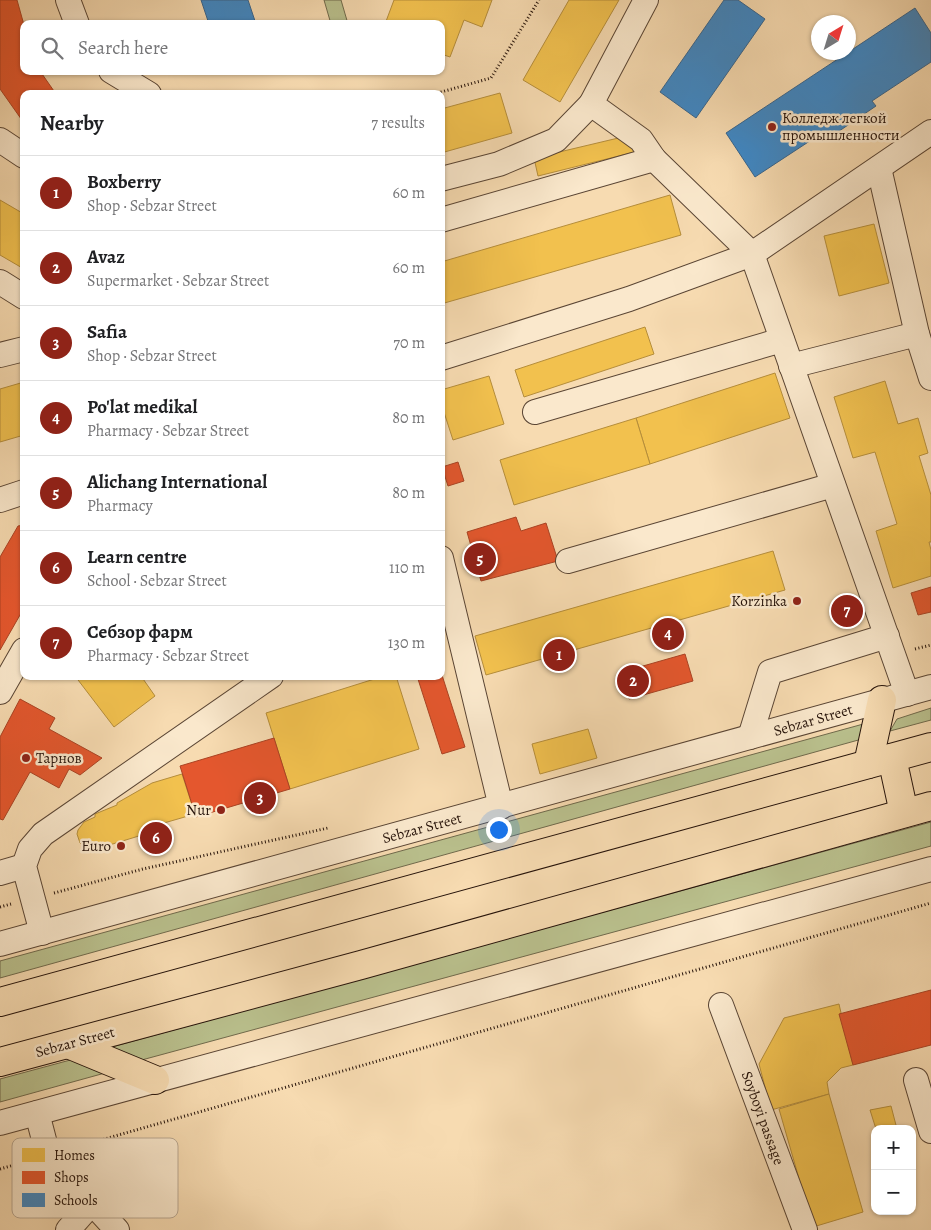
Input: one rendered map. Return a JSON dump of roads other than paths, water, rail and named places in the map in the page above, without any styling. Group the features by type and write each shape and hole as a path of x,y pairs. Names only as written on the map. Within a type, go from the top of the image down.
{"main road":[{"path":"894,697 880,761 904,813"},
{"path":"0,1002 931,747"},
{"name":"Sebzar Street","path":"0,1062 931,806"},
{"path":"68,1044 156,1080"}],"street":[{"path":"68,0 76,20"},
{"path":"445,178 499,164 556,140 591,104 646,0"},
{"path":"118,75 142,90"},
{"path":"591,104 641,140 654,159 752,254 887,636 894,697"},
{"path":"445,357 629,300 752,254 931,132"},
{"path":"0,140 20,153"},
{"path":"445,219 654,159"},
{"path":"879,168 917,334 931,378"},
{"path":"0,282 20,294"},
{"path":"791,366 917,334"},
{"path":"535,412 782,340"},
{"path":"0,355 20,351"},
{"path":"568,561 833,485"},
{"path":"0,500 20,493"},
{"path":"445,575 501,807"},
{"path":"750,737 770,672 887,636"},
{"path":"0,692 20,657"},
{"path":"42,933 24,866 30,849 43,834 265,680"},
{"name":"Sebzar Street","path":"0,944 931,687"},
{"path":"0,873 24,866"},
{"path":"0,1123 931,869"},
{"name":"Soyboyi passage","path":"721,1005 805,1230"},
{"path":"916,1080 931,1131"},
{"path":"38,1113 44,1138"},
{"path":"68,1230 79,1218"},
{"path":"105,1218 117,1230"}],"place":[{"name":"Колледж легкой промышленности","path":"772,127"},
{"name":"Alichang International","path":"480,559"},
{"name":"Korzinka","path":"797,601"},
{"name":"Себзор фарм","path":"847,611"},
{"name":"Po'lat medikal","path":"668,634"},
{"name":"Boxberry","path":"559,655"},
{"name":"Avaz","path":"633,681"},
{"name":"Тарнов","path":"26,758"},
{"name":"Safia","path":"260,798"},
{"name":"Nur","path":"221,810"},
{"name":"Learn centre","path":"156,838"},
{"name":"Euro","path":"121,846"}]}
